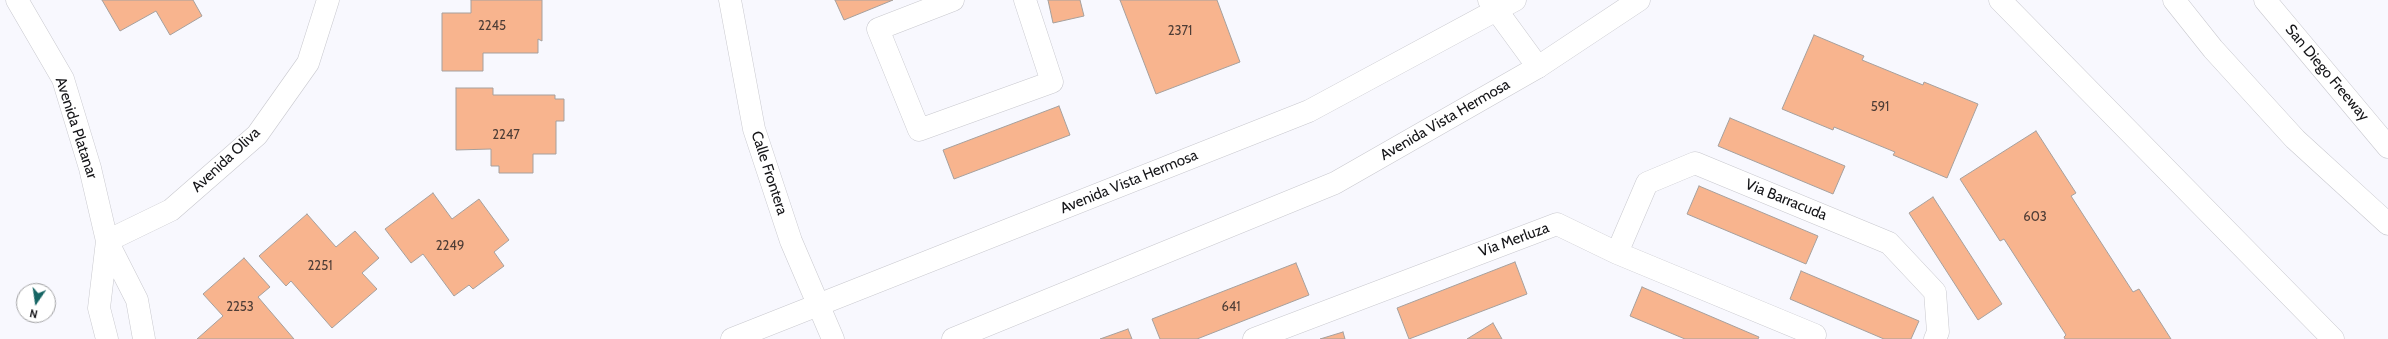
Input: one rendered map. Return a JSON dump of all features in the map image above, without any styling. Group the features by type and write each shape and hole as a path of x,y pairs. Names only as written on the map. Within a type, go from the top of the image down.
{"main road":[{"name":"Avenida Platanar","path":"17,0 63,79 90,168 107,241 137,300 144,339"},
{"name":"Avenida Oliva","path":"107,241 171,210 257,135 308,63 328,0"},
{"name":"Calle Frontera","path":"730,0 754,129 791,241 820,304 833,339"},
{"path":"953,0 878,29 919,130 1052,82 1025,0"},
{"name":"Avenida Vista Hermosa","path":"732,339 908,271 1309,111 1493,5 1515,0"},
{"name":"Avenida Vista Hermosa","path":"953,339 1335,183 1538,67 1639,0"},
{"path":"2000,0 2332,339"},
{"path":"2174,0 2213,49 2295,139 2388,224"},
{"name":"San Diego Freeway","path":"2265,0 2388,147"},
{"path":"1493,5 1538,67"},
{"name":"Via Barracuda","path":"1617,253 1647,182 1695,163 1889,243 1935,292 1938,332 1935,339"},
{"name":"Via Merluza","path":"1254,339 1557,224 1617,253 1817,338"},
{"name":"Avenida Platanar","path":"107,241 99,308 107,339"}],"building":[{"path":"102,0 193,0 202,16 170,35 156,11 120,31"},
{"path":"471,0 542,0 542,41 538,39 538,53 483,53 483,71 442,71 442,13 471,13"},
{"path":"835,0 893,0 844,20"},
{"path":"1048,0 1080,0 1084,16 1053,23"},
{"path":"1120,0 1217,0 1240,62 1156,94"},
{"path":"1814,35 1864,56 1862,60 1923,85 1924,82 1978,104 1947,178 1893,155 1895,152 1834,127 1833,130 1782,109"},
{"path":"456,88 493,88 493,95 555,95 555,99 564,99 564,121 556,121 556,154 533,154 533,173 499,173 499,166 491,166 491,149 456,150"},
{"path":"1059,106 1070,135 954,179 943,150"},
{"path":"1730,118 1845,166 1833,194 1718,146"},
{"path":"2036,131 2076,193 2071,196 2133,292 2139,289 2171,339 2065,339 2064,337 2066,335 2004,239 2000,241 1960,179"},
{"path":"1699,186 1818,236 1806,264 1687,214"},
{"path":"433,193 452,219 479,199 509,240 494,252 504,266 473,289 469,285 454,296 423,254 411,263 385,229"},
{"path":"1933,197 2002,304 1978,320 1909,213"},
{"path":"307,214 336,247 355,231 379,258 362,273 377,289 332,328 291,281 286,286 259,256"},
{"path":"244,258 270,287 258,297 294,339 197,339 223,316 203,294"},
{"path":"1515,262 1527,294 1409,339 1397,308"},
{"path":"1296,263 1309,295 1197,339 1160,339 1152,319"},
{"path":"1801,271 1919,321 1911,339 1884,339 1790,299"},
{"path":"1642,287 1759,337 1758,339 1685,339 1630,316"},
{"path":"1493,323 1502,339 1467,339"},
{"path":"1128,329 1132,339 1100,339"},
{"path":"1343,332 1345,339 1320,339"}]}
